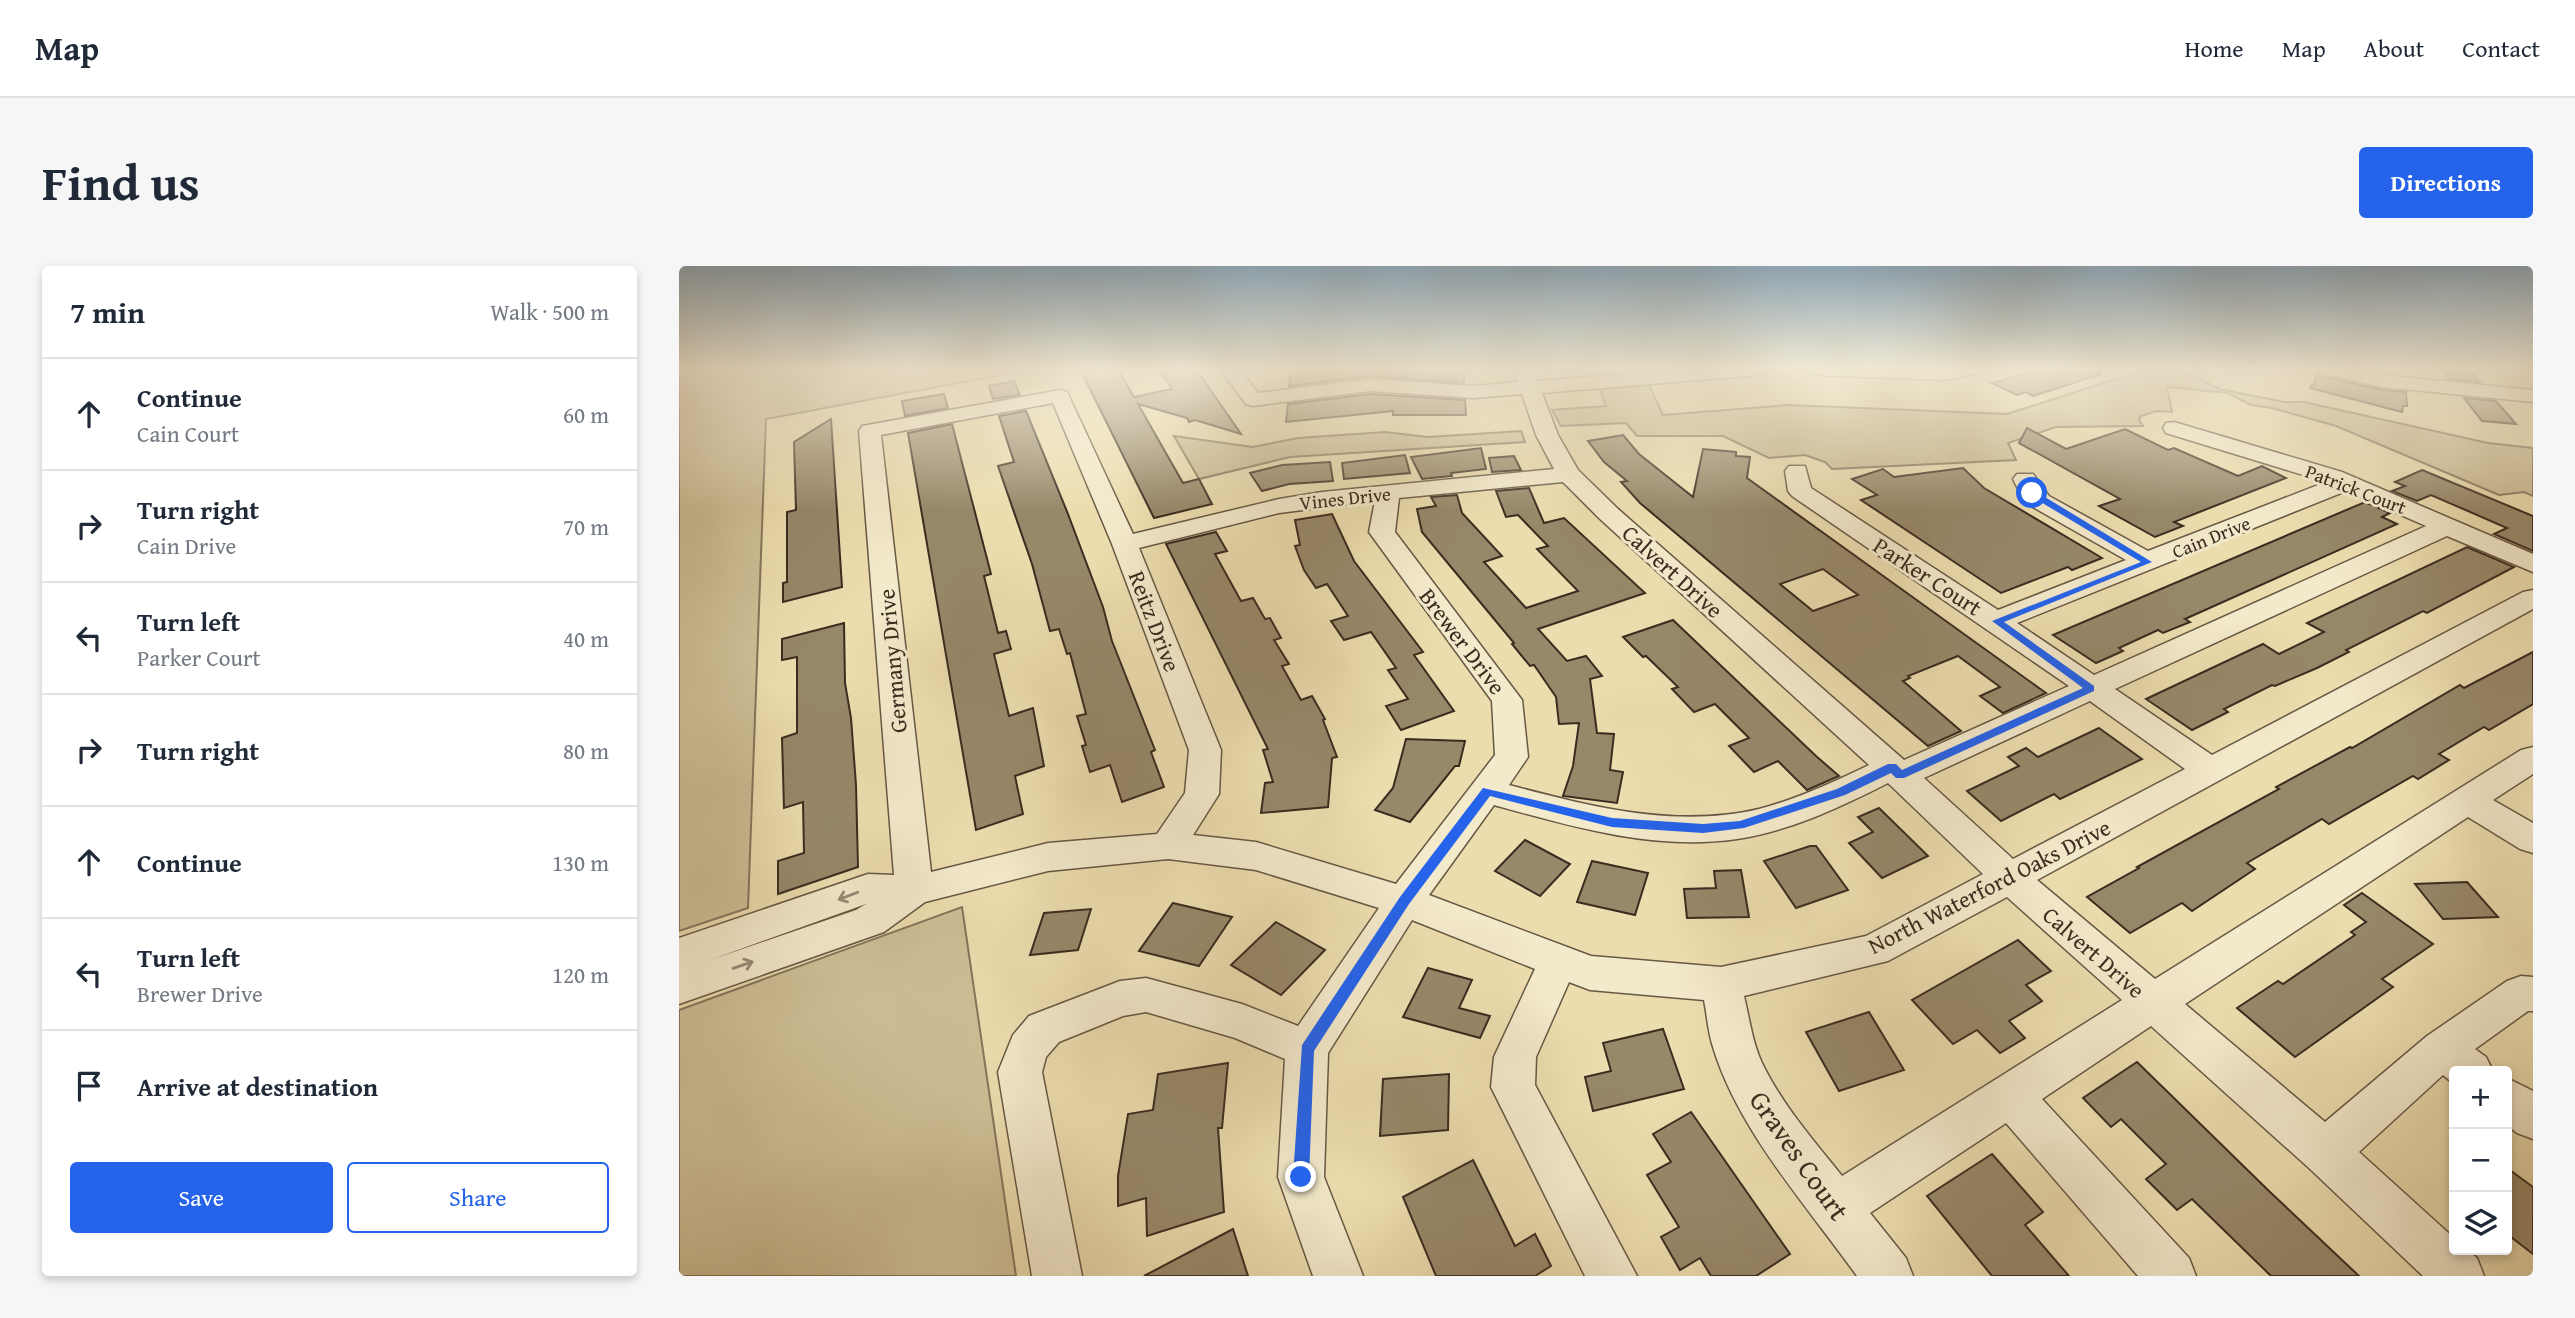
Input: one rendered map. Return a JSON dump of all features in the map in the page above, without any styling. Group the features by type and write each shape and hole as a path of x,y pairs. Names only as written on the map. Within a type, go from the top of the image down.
{"street":[{"name":"Germany Drive","path":"915,890 870,432 954,416"},
{"name":"Reitz Drive","path":"1069,416 1125,544 1205,750 1202,794 1168,846"},
{"name":"Calvert Drive","path":"1540,416 1547,435 1569,474 1609,514 1896,771 2010,878 2325,1152 2459,1276"},
{"name":"Patrick Court","path":"2174,428 2347,482 2533,564"},
{"name":"Parker Court","path":"1797,471 1800,491 1996,621 2210,770"},
{"name":"Vines Drive","path":"1125,544 1279,506 1322,499 1569,474"},
{"path":"2025,479 2032,493 2040,501 2148,562"},
{"name":"Cain Drive","path":"1996,621 2347,482"},
{"name":"Brewer Drive","path":"1307,1049 1404,901 1512,757 1507,700 1382,532 1388,494"},
{"path":"1487,791 1612,822 1703,829 1740,825 1790,810 1896,771 2091,688 2447,526"},
{"name":"North Waterford Oaks Drive","path":"679,954 868,888 915,890 1048,857 1168,846 1256,856 1404,901 1590,974 1721,984 1874,950 2533,598"},
{"path":"1836,1207 2533,758"},
{"path":"2466,800 2533,840"},
{"name":"North Waterford Oaks Drive","path":"679,987 870,921 915,890"},
{"path":"1558,963 1515,1058 1513,1087 1612,1276"},
{"name":"Graves Court","path":"1721,984 1734,1046 1748,1081 1773,1123 1888,1276"},
{"path":"2325,1152 2456,1060 2521,993 2533,994"},
{"path":"1057,1276 1020,1072 1028,1048 1044,1029 1119,999 1146,995 1242,1022 1307,1049 1301,1177 1338,1276"},
{"path":"2010,1095 2171,1276"},
{"path":"2512,1102 2533,1118"}],"shaded area":[{"path":"679,416 781,416 766,419 748,908 679,931"},
{"path":"1555,416 2141,416 2139,420 2143,426 2056,427 2008,443 2016,460 1832,469 1825,462 1805,455 1769,458 1723,436 1637,436 1626,423 1561,426"},
{"path":"2301,416 2367,416 2488,443 2533,448 2533,496 2524,492 2499,495 2336,426"},
{"path":"1521,431 1525,442 1290,457 1199,479 1174,436 1253,447 1298,438 1385,432 1427,437"},
{"path":"962,907 1016,1276 679,1276 679,1010"}],"building":[{"path":"999,416 1028,416 1103,607 1112,641 1155,750 1151,752 1164,787 1122,802 1110,765 1090,772 1082,746 1086,745 1077,716 1086,714 1070,653 1067,654 1059,629 1050,631 1032,564 998,466 1014,462"},
{"path":"1103,416 1145,416 1183,483 1199,479 1212,504 1154,518"},
{"path":"1180,416 1229,416 1241,434 1195,420 1189,422 1187,418"},
{"path":"1287,416 1343,416 1286,422"},
{"path":"2478,416 2509,416 2516,424 2482,421"},
{"path":"831,419 842,587 783,602 783,583 787,582 787,512 796,510 794,442"},
{"path":"952,424 991,574 984,576 998,633 1006,631 1011,649 994,654 1009,716 1033,708 1044,766 1015,776 1023,814 976,830 908,433"},
{"path":"2027,428 2066,449 2125,429 2168,450 2174,448 2238,476 2262,466 2286,478 2174,522 2183,526 2155,537 2099,506 2120,499 2019,443"},
{"path":"1623,435 1639,454 1693,497 1703,449 1736,452 1736,456 1750,457 1747,478 2046,693 2003,713 1980,696 2000,687 1958,656 1908,676 1910,678 1903,681 1961,731 1928,746 1640,503 1621,482 1627,481 1604,462 1588,441","holes":["1823,569 1858,595 1813,611 1780,584"]},
{"path":"1481,448 1486,469 1451,473 1452,476 1422,479 1411,457"},
{"path":"1405,455 1410,473 1344,479 1342,463"},
{"path":"1514,456 1521,470 1492,472 1489,458"},
{"path":"1330,462 1333,481 1289,484 1262,491 1250,473 1282,465"},
{"path":"1963,468 1984,488 2102,558 2072,570 2068,567 2001,593 1861,500 1877,495 1852,479 1883,469 1894,477"},
{"path":"2422,470 2533,516 2533,551 2494,534 2507,528 2431,495 2417,501 2392,491 2405,486 2395,482"},
{"path":"1529,488 1544,523 1564,518 1645,593 1538,629 1567,661 1586,656 1602,676 1590,679 1597,733 1614,734 1610,770 1623,772 1617,803 1563,796 1573,766 1579,723 1559,724 1556,697 1534,665 1530,666 1422,532 1417,509 1436,506 1431,497 1457,495 1462,513 1502,556 1484,562 1526,608 1578,591 1537,549 1548,546 1518,515 1506,517 1496,491"},
{"path":"2365,502 2390,513 2382,517 2397,524 2185,619 2190,622 2163,633 2158,630 2119,648 2123,651 2096,663 2053,635"},
{"path":"1332,514 1354,561 1423,652 1414,655 1454,711 1401,730 1386,706 1408,699 1388,670 1396,668 1371,632 1344,640 1331,621 1348,616 1327,584 1316,588 1304,570 1295,546 1300,545 1295,520"},
{"path":"1216,532 1227,551 1215,554 1241,601 1253,598 1265,619 1270,618 1281,638 1274,640 1289,664 1282,666 1301,700 1312,696 1325,719 1323,720 1337,757 1332,758 1328,807 1261,813 1265,783 1273,782 1263,750 1268,749 1166,544"},
{"path":"2467,547 2514,567 2427,613 2423,611 2346,650 2349,652 2317,668 2272,685 2224,709 2228,712 2192,730 2146,699 2263,644 2279,654 2324,632 2307,623"},
{"path":"1673,620 1839,776 1807,790 1778,761 1754,772 1729,746 1749,738 1715,704 1694,712 1672,689 1678,687 1623,637"},
{"path":"844,623 845,683 851,718 856,785 858,867 778,894 778,861 804,853 803,802 784,808 782,738 797,733 797,657 782,660 782,639"},
{"path":"2533,652 2533,704 2489,730 2484,727 2439,754 2449,760 2418,779 2413,776 2329,824 2322,819 2247,863 2255,869 2192,911 2182,903 2130,933 2087,897 2279,789 2276,787 2352,748 2460,685 2464,688"},
{"path":"2099,728 2142,759 2060,799 2054,794 2001,821 1967,791 2019,766 2008,757 2026,748 2038,757"},
{"path":"1406,739 1465,741 1459,766 1455,766 1410,822 1375,810 1393,788"},
{"path":"1879,808 1928,856 1882,878 1849,843 1873,832 1858,817"},
{"path":"1525,840 1570,864 1540,896 1495,871"},
{"path":"1816,846 1848,890 1796,908 1764,861"},
{"path":"1592,861 1648,873 1635,915 1577,902"},
{"path":"1741,870 1749,917 1687,918 1684,889 1716,888 1714,871"},
{"path":"2467,882 2498,917 2443,919 2415,884"},
{"path":"2362,893 2433,944 2382,979 2393,987 2295,1057 2237,1008 2278,981 2283,984 2355,935 2351,932 2366,922 2344,905"},
{"path":"1173,903 1232,917 1199,966 1139,951"},
{"path":"1091,909 1078,950 1030,955 1044,913"},
{"path":"1276,922 1325,950 1281,995 1231,965"},
{"path":"2018,940 2051,971 2026,985 2042,1001 2009,1021 2025,1038 2000,1053 1977,1030 1953,1044 1912,1000"},
{"path":"1428,968 1472,980 1459,1008 1490,1016 1480,1038 1403,1017"},
{"path":"1869,1012 1904,1070 1839,1091 1806,1032"},
{"path":"1663,1029 1684,1089 1593,1111 1585,1077 1611,1071 1603,1043"},
{"path":"2137,1062 2359,1276 2271,1276 2192,1199 2177,1210 2146,1179 2166,1164 2121,1119 2111,1127 2083,1098"},
{"path":"1228,1063 1222,1128 1218,1128 1224,1212 1147,1236 1146,1198 1118,1206 1118,1176 1128,1114 1153,1110 1158,1074"},
{"path":"1449,1074 1448,1130 1380,1136 1383,1079"},
{"path":"1691,1112 1790,1254 1756,1276 1711,1276 1700,1258 1680,1270 1661,1237 1679,1227 1647,1175 1671,1162 1653,1134"},
{"path":"1992,1154 2043,1212 2025,1225 2069,1276 1992,1276 1927,1196"},
{"path":"1473,1160 1515,1246 1535,1234 1551,1266 1535,1276 1436,1276 1403,1197"},
{"path":"2512,1172 2533,1187 2533,1254 2512,1238"},
{"path":"1233,1229 1248,1276 1144,1276 1214,1239"}],"route":[{"path":"1301,1177 1307,1049 1404,901 1487,791 1612,822 1703,829 1740,825 1841,792 1892,767 1900,775 2091,688 1996,621 2148,562 2040,501 2032,493"}]}
